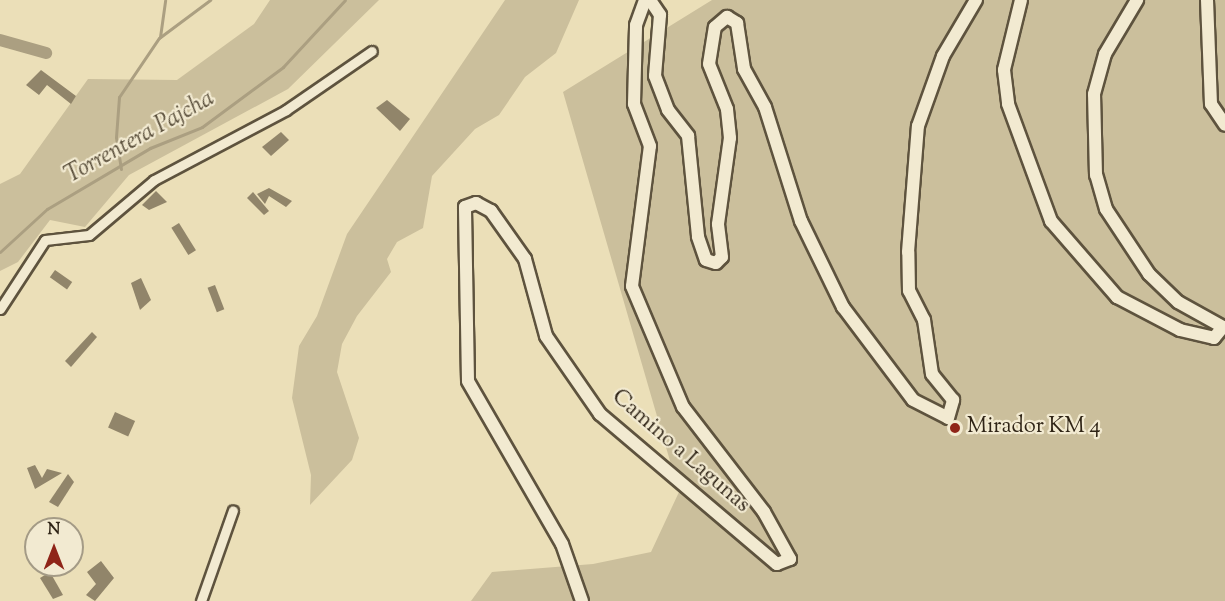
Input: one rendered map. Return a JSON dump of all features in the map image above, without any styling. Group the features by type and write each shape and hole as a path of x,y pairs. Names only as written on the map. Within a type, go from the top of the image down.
{"street":[{"name":"Camino a Lagunas","path":"582,601 562,544 468,381 462,222 465,207 476,203 491,211 525,259 546,336 595,408 777,564 790,559 764,512 683,407 632,286 650,146 634,104 636,25 645,0"},
{"path":"650,0 660,15 655,76 668,110 688,136 699,243 706,260 716,264 722,257 718,224 730,138 727,109 709,64 715,27 727,17 737,22 744,69 765,107 801,221 843,307 913,400 948,418 953,400 932,374 924,320 909,291 908,252 918,126 944,56 976,0"},
{"path":"1021,0 1004,70 1008,104 1051,221 1117,297 1180,330 1214,338 1223,327 1178,302 1149,274 1106,209 1096,175 1094,94 1105,54 1137,0"},
{"path":"1207,0 1211,104 1225,125"},
{"path":"0,309 45,240 89,235 154,180 286,110 372,51"},
{"path":"201,601 233,510"}],"shaded area":[{"path":"270,0 379,0 288,89 129,175 85,227 50,220 18,262 0,271 0,184 20,174 88,79 177,80 254,24"},
{"path":"505,0 579,0 556,53 525,77 499,115 475,129 432,176 423,228 397,242 387,259 391,272 357,316 342,344 337,372 359,438 352,460 310,505 311,475 292,398 299,346 317,316 347,234"},
{"path":"712,0 1225,0 1225,601 471,601 492,572 593,564 651,552 679,492 563,92"}],"building":[{"path":"41,70 76,96 71,104 47,85 39,95 26,85"},
{"path":"387,100 410,119 400,131 376,108"},
{"path":"281,132 289,140 271,156 262,147"},
{"path":"269,188 292,201 286,207 269,196 265,204 257,194"},
{"path":"156,191 167,202 149,210 142,205"},
{"path":"253,192 269,211 264,215 247,198"},
{"path":"179,223 196,250 188,255 171,228"},
{"path":"55,270 72,282 67,289 50,277"},
{"path":"141,278 151,300 140,310 131,283"},
{"path":"215,285 224,309 217,312 208,288"},
{"path":"92,332 97,337 71,367 65,361"},
{"path":"115,412 135,421 128,436 108,428"},
{"path":"35,465 42,478 47,469 62,473 35,489 27,468"},
{"path":"68,474 74,482 58,507 49,502"},
{"path":"101,561 114,578 95,601 86,595 96,584 87,572"},
{"path":"53,577 63,595 53,599 40,578"}],"waterway":[{"path":"160,37 165,0"},
{"path":"121,169 116,137 119,97 159,38 210,0"},
{"name":"Torrentera Pajcha","path":"0,252 47,209 150,148 202,127 283,67 345,0"},
{"path":"0,40 46,53"}],"place":[{"name":"Mirador KM 4","path":"955,428"}]}
